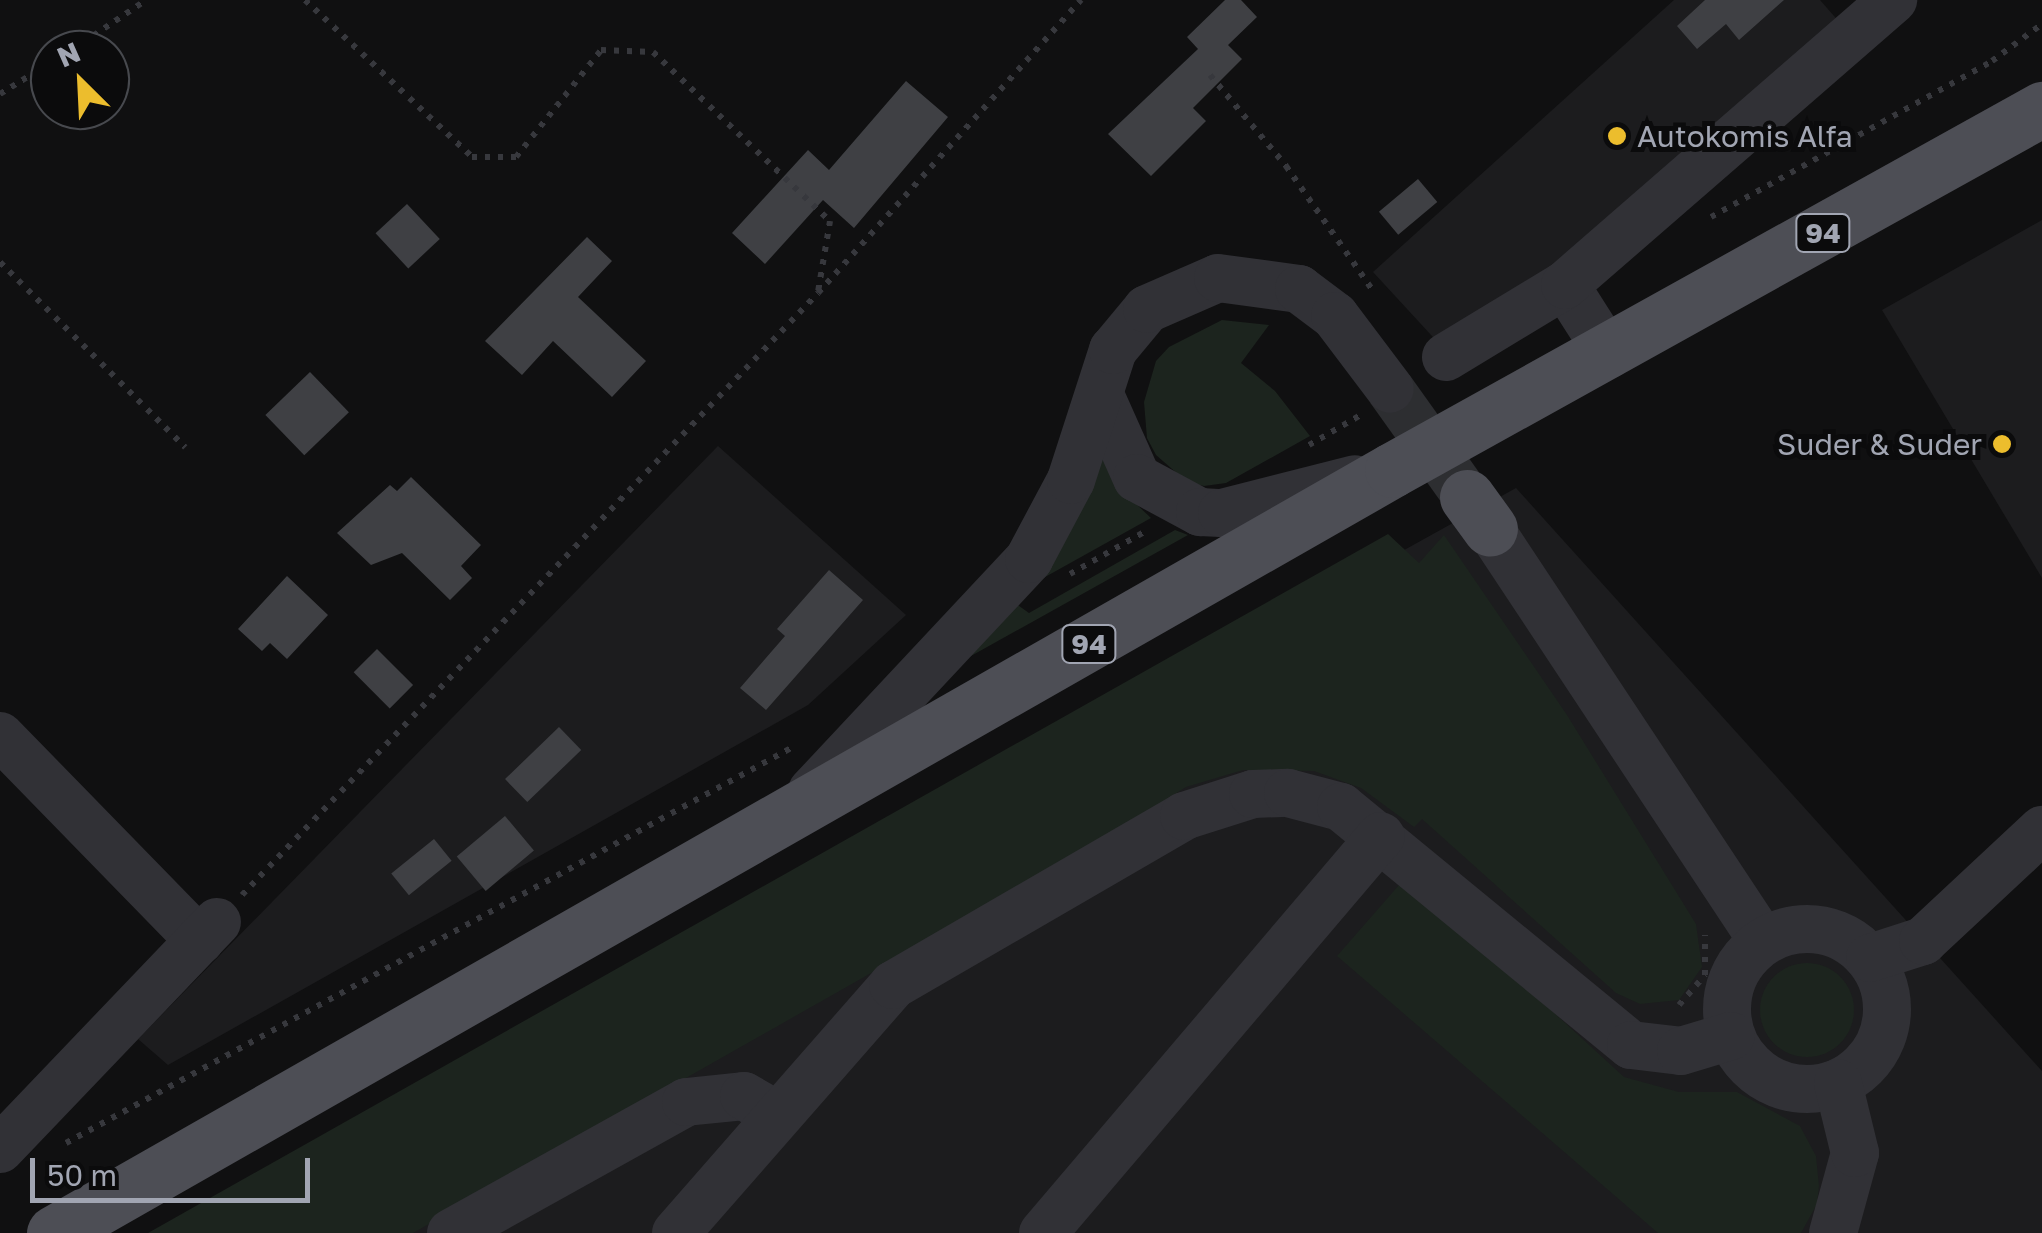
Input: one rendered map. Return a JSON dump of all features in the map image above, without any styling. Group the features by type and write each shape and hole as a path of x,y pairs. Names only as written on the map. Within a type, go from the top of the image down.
{"main road":[{"name":"94","path":"54,1233 1392,470 1609,354 2042,109"}],"street":[{"path":"1446,357 1565,285 1893,0"},
{"path":"786,819 1029,559 1052,525 1113,350 1147,309 1194,284 1232,278 1274,281 1319,301 1383,398"},
{"path":"1565,285 1609,354"},
{"path":"1100,395 1137,478 1176,504 1222,513 1392,470"},
{"path":"1478,513 1763,941"},
{"path":"0,736 209,931 0,1150"},
{"path":"676,1233 893,985 1184,816 1253,794 1288,793 1342,807 1382,836 1631,1045 1681,1052 1730,1036"},
{"path":"1870,958 1922,940 2042,830"},
{"path":"1043,1233 1382,836"},
{"path":"1808,928 1832,931 1870,958 1887,997 1884,1028 1872,1057 1838,1082 1806,1089 1774,1082 1748,1064 1730,1036 1730,982 1763,941 1808,928"},
{"path":"1833,1233 1855,1154 1838,1082"},
{"path":"451,1233 686,1102 744,1096 777,1115"}],"path":[{"path":"102,30 146,0"},
{"path":"305,0 472,157 516,157 602,50 653,52 830,221 818,294"},
{"path":"209,931 818,294 1080,0"},
{"path":"1694,227 1992,61 2042,24"},
{"path":"0,94 30,75"},
{"path":"1210,76 1286,166 1374,292"},
{"path":"0,262 184,447"},
{"path":"1292,454 1383,398"},
{"path":"1064,578 1166,519 1176,504"},
{"path":"48,1153 803,742"}],"shaded area":[{"name":"Autokomis Alfa","path":"1674,0 1820,0 1841,24 1551,272 1443,348 1373,272"},
{"name":"Suder & Suder","path":"2042,220 2042,578 1882,310"},
{"path":"1222,320 1269,325 1241,363 1275,391 1310,436 1226,483 1204,486 1187,482 1156,455 1147,438 1144,402 1156,361 1169,347"},
{"path":"1096,443 1115,484 1151,518 1029,586"},
{"path":"718,446 906,615 808,705 168,1065 138,1039"},
{"path":"1516,488 2042,1071 2042,1233 173,1233"},
{"path":"1175,530 1188,535 962,661 1012,601 1029,613"},
{"path":"1388,534 1419,563 1444,535 1567,715 1696,924 1702,967 1679,1000 1640,1004 1616,993 1422,819 1414,827 1361,788 1314,771 1243,770 1186,787 1072,859 413,1233 148,1233"},
{"path":"1406,877 1624,1077 1679,1092 1737,1092 1800,1126 1816,1156 1819,1186 1817,1204 1801,1233 1658,1233 1337,956"},
{"path":"1807,963 1825,966 1840,977 1851,992 1851,1028 1840,1043 1825,1054 1807,1057 1789,1054 1774,1043 1763,1028 1760,1010 1763,992 1774,977 1789,966"}],"building":[{"path":"1225,0 1241,0 1257,17 1228,45 1242,59 1193,108 1206,121 1151,176 1108,134 1198,49 1187,37"},
{"path":"1705,0 1784,0 1739,40 1726,24 1697,49 1677,26"},
{"path":"906,81 948,117 854,228 823,200 765,264 732,233 808,150 829,170"},
{"path":"1418,179 1437,202 1398,235 1379,212"},
{"path":"407,204 440,239 408,268 376,233"},
{"path":"587,237 612,261 578,297 646,361 612,397 553,341 522,375 485,341"},
{"path":"310,372 349,412 304,455 265,415"},
{"path":"411,477 481,545 461,566 472,578 450,600 402,553 371,565 337,533 390,485 397,491"},
{"path":"829,570 863,600 766,710 740,688 785,636 777,629"},
{"path":"287,576 328,615 287,659 270,643 262,651 238,629"},
{"path":"377,649 413,685 390,708 354,672"},
{"path":"559,727 581,750 527,802 505,779"},
{"path":"505,816 534,850 486,891 457,856"},
{"path":"434,839 452,861 409,895 391,874"}],"tunnel":[{"path":"1390,389 1467,497"}],"place":[{"name":"Autokomis Alfa","path":"1617,136"},
{"name":"Suder & Suder","path":"2002,444"}]}
